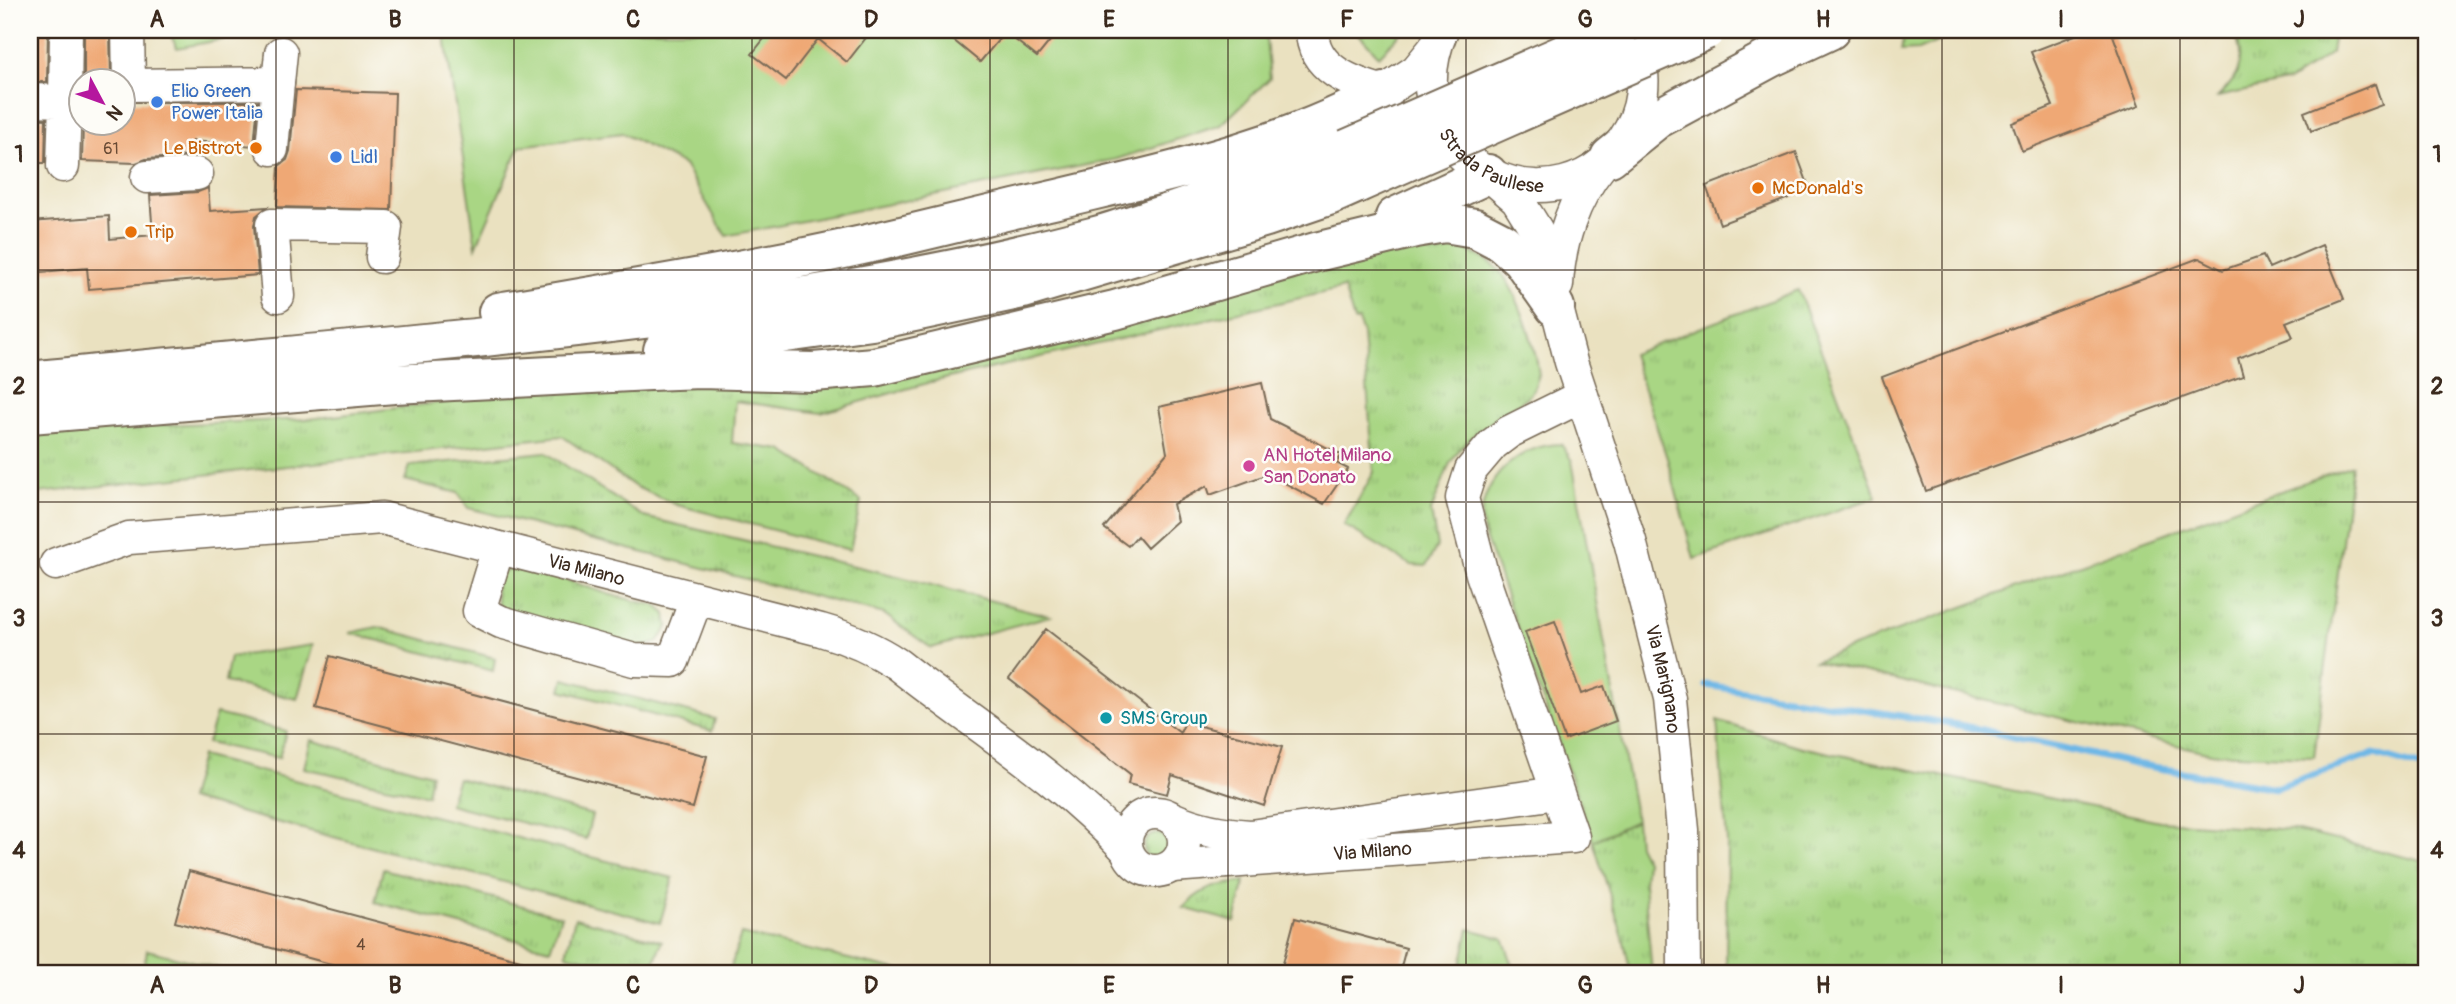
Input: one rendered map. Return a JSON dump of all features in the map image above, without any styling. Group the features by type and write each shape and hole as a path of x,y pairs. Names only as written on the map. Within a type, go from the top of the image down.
{"highway":[{"path":"394,384 873,321 1023,289 1331,195 1352,166 1619,30"},
{"path":"30,381 595,326 894,282 990,262 1096,236 1272,180 1352,166 1706,30"},
{"path":"1609,157 1657,119 1770,58 1830,30"},
{"path":"171,366 674,282 866,244 1208,160 1312,126 1384,92"},
{"path":"1316,251 1488,174"},
{"path":"30,414 394,384 663,370 813,372 874,367 1115,310 1316,251 1445,223 1475,228 1502,242 1521,259 1555,307"}],"street":[{"path":"66,30 70,66"},
{"path":"128,30 129,66"},
{"name":"Strada Paullese","path":"1438,40 1430,83 1438,119 1457,150 1488,174 1517,184 1549,185 1579,177 1609,157 1630,129 1642,96 1641,59 1631,30"},
{"path":"1312,34 1317,53 1338,74 1384,92"},
{"name":"Strada Paullese","path":"1384,92 1416,71 1438,40"},
{"path":"136,96 279,68 272,149"},
{"path":"30,100 66,101"},
{"path":"62,166 67,136"},
{"name":"Via Marignano","path":"1555,307 1559,257 1565,236 1583,192 1609,157"},
{"path":"147,177 197,174"},
{"name":"Via Marignano","path":"1488,174 1517,200 1533,221 1541,243 1555,307 1630,541 1670,699 1682,830 1685,974"},
{"path":"278,296 273,215 386,227 382,257"},
{"path":"1557,793 1482,574 1462,498 1471,470 1493,444 1509,432 1582,396"},
{"name":"Via Milano","path":"56,564 129,538 382,518 849,638 876,650 1070,793 1106,810 1140,816 1160,813 1192,827 1219,834 1250,836 1557,793 1573,837 1172,866 1163,870 1147,871 1132,861 1126,849"},
{"path":"498,548 479,611 501,622 634,660 673,661 696,600"},
{"path":"1070,793 1097,817 1126,849"},
{"path":"1126,849 1127,831 1140,816"},
{"path":"1172,866 1182,852 1185,841 1182,830 1174,819"}],"green space":[{"path":"168,30 274,30 177,48"},
{"path":"444,30 1265,30 1270,78 1221,125 1117,159 726,236 684,165 622,133 520,146 476,247"},
{"path":"1355,30 1404,30 1379,56"},
{"path":"1908,30 1965,30 1918,50 1901,51 1904,35"},
{"path":"2233,30 2334,30 2331,53 2290,81 2218,97 2232,82 2239,67 2240,50"},
{"path":"1455,240 1495,266 1503,275 1524,317 1539,375 1529,396 1476,433 1461,447 1450,463 1431,511 1437,546 1426,566 1411,565 1344,525 1374,472 1363,335 1358,320 1354,321 1344,288 931,382 821,413 735,401 732,443 782,450 861,501 850,550 677,505 636,487 562,436 30,494 30,435 138,426 309,419 598,383 848,386 1352,253"},
{"path":"1798,290 1877,497 1694,559 1667,458 1632,354"},
{"path":"1561,444 1572,461 1636,821 1593,841 1484,534 1482,520 1482,511 1492,484 1510,463 1533,449"},
{"path":"545,452 644,517 893,575 1050,616 931,648 884,614 468,508 458,493 405,480 410,466"},
{"path":"2352,465 2314,757 2211,753 1815,661"},
{"path":"513,568 534,569 611,595 657,606 666,614 668,627 657,643 638,648 498,609 495,580 504,571"},
{"path":"377,627 495,658 493,671 350,633"},
{"path":"313,645 297,699 225,682 230,657"},
{"path":"564,679 715,719 712,731 561,690"},
{"path":"216,714 286,731 279,758 207,743"},
{"path":"1717,721 1801,747 2160,821 2294,830 2426,862 2426,974 1726,974 1727,841"},
{"path":"311,740 431,774 427,795 304,768"},
{"path":"201,756 673,878 660,923 189,799"},
{"path":"458,778 592,815 586,839 449,804"},
{"path":"1636,821 1638,845 1646,861 1644,883 1652,974 1631,974 1623,937 1593,841"},
{"path":"1157,834 1166,838 1170,847 1166,856 1157,860 1148,856 1144,847 1148,838"},
{"path":"383,869 561,916 550,949 375,902"},
{"path":"1245,881 1235,922 1183,908 1204,891"},
{"path":"575,918 662,941 650,974 566,954"},
{"path":"1469,929 1503,938 1516,974 1459,974"},
{"path":"741,934 913,974 729,974"},
{"path":"147,950 241,974 143,974"}],"building":[{"path":"30,30 48,30 47,82 30,82"},
{"path":"84,30 110,30 111,66 84,66"},
{"path":"771,30 872,30 847,62 818,39 786,80 752,54"},
{"path":"941,30 1059,30 1037,57 1005,32 980,62"},
{"path":"2088,30 2111,30 2139,106 2022,151 2012,123 2053,106 2031,52"},
{"path":"2375,84 2382,105 2311,131 2304,112"},
{"name":"Lidl","path":"296,90 395,93 391,210 277,207 279,166 287,160 290,151"},
{"path":"136,102 258,102 254,146 193,141 193,156 146,159 136,163 82,161 83,136 136,136"},
{"path":"30,118 46,119 45,163 30,163"},
{"name":"McDonald's","path":"1796,152 1810,190 1720,224 1706,186"},
{"path":"208,188 210,211 267,207 256,216 254,226 258,275 89,289 87,268 30,273 30,222 109,216 110,239 153,235 150,195 198,192"},
{"path":"2322,245 2344,299 2286,322 2293,337 2238,358 2243,376 1926,491 1882,377 2199,258 2223,270 2263,256 2269,268"},
{"name":"AN Hotel Milano San Donato","path":"1262,383 1270,419 1342,455 1336,463 1348,469 1324,504 1268,474 1210,495 1207,486 1173,504 1177,521 1147,548 1137,536 1128,546 1104,528 1167,453 1159,407"},
{"path":"1555,621 1581,694 1604,686 1616,721 1565,740 1525,632"},
{"name":"SMS Group","path":"1046,629 1180,733 1185,722 1282,747 1264,806 1172,775 1167,794 1128,784 1130,774 1009,679"},
{"path":"330,656 707,756 693,808 316,708"},
{"path":"189,871 550,968 549,974 368,974 175,922"},
{"path":"1295,918 1406,948 1399,974 1280,974"}],"waterway":[{"path":"1706,685 1964,726 2130,763 2275,788 2374,754 2426,769"}],"place":[{"name":"Elio Green Power Italia","path":"157,102"},
{"name":"Le Bistrot","path":"256,148"},
{"name":"Lidl","path":"336,157"},
{"name":"McDonald's","path":"1758,188"},
{"name":"Trip","path":"131,232"},
{"name":"AN Hotel Milano San Donato","path":"1249,466"},
{"name":"SMS Group","path":"1106,718"}]}
